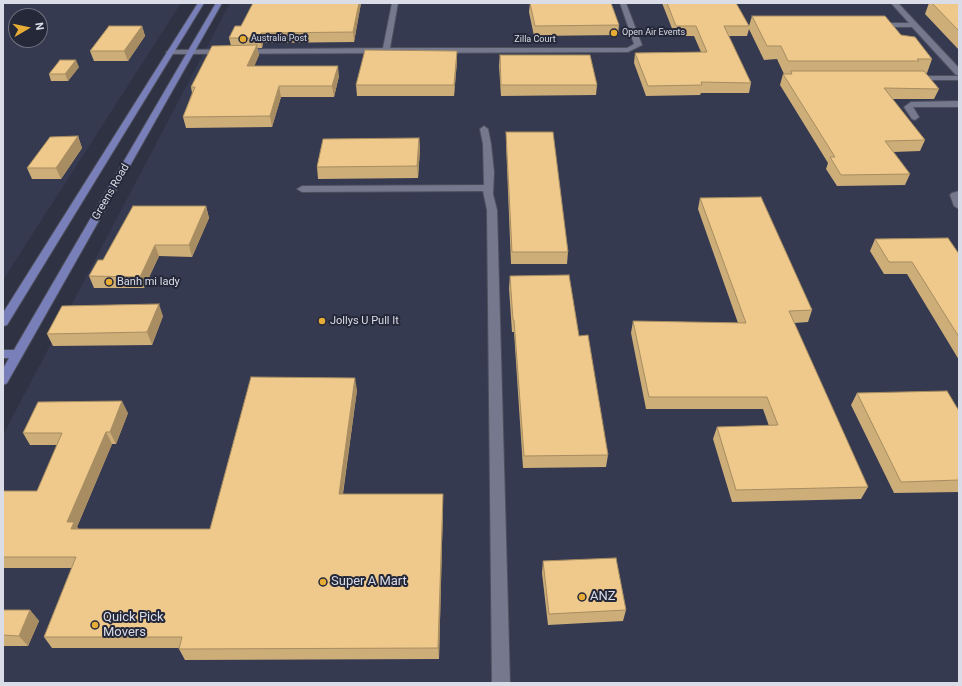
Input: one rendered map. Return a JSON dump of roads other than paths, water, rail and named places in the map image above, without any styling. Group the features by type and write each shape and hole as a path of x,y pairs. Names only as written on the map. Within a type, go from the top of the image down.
{"main road":[{"name":"Greens Road","path":"3,322 201,3"},
{"name":"Greens Road","path":"3,380 219,3"},
{"path":"3,354 18,354"}],"street":[{"path":"170,52 386,50 395,3"},
{"name":"Zilla Court","path":"386,50 628,50 638,45 624,3"},
{"path":"894,3 959,73"},
{"path":"868,25 914,25"},
{"path":"904,78 959,78"},
{"path":"915,117 908,107 911,105 959,104"},
{"path":"484,129 490,172 488,194 492,210 501,683"},
{"path":"302,189 488,188"},
{"path":"959,194 955,195 959,206"}],"place":[{"name":"Open Air Events","path":"614,33"},
{"name":"Australia Post","path":"243,39"},
{"name":"Banh mi lady","path":"109,282"},
{"name":"Jollys U Pull It","path":"322,321"},
{"name":"Super A Mart","path":"323,582"},
{"name":"ANZ","path":"582,597"},
{"name":"Quick Pick Movers","path":"95,625"}]}
